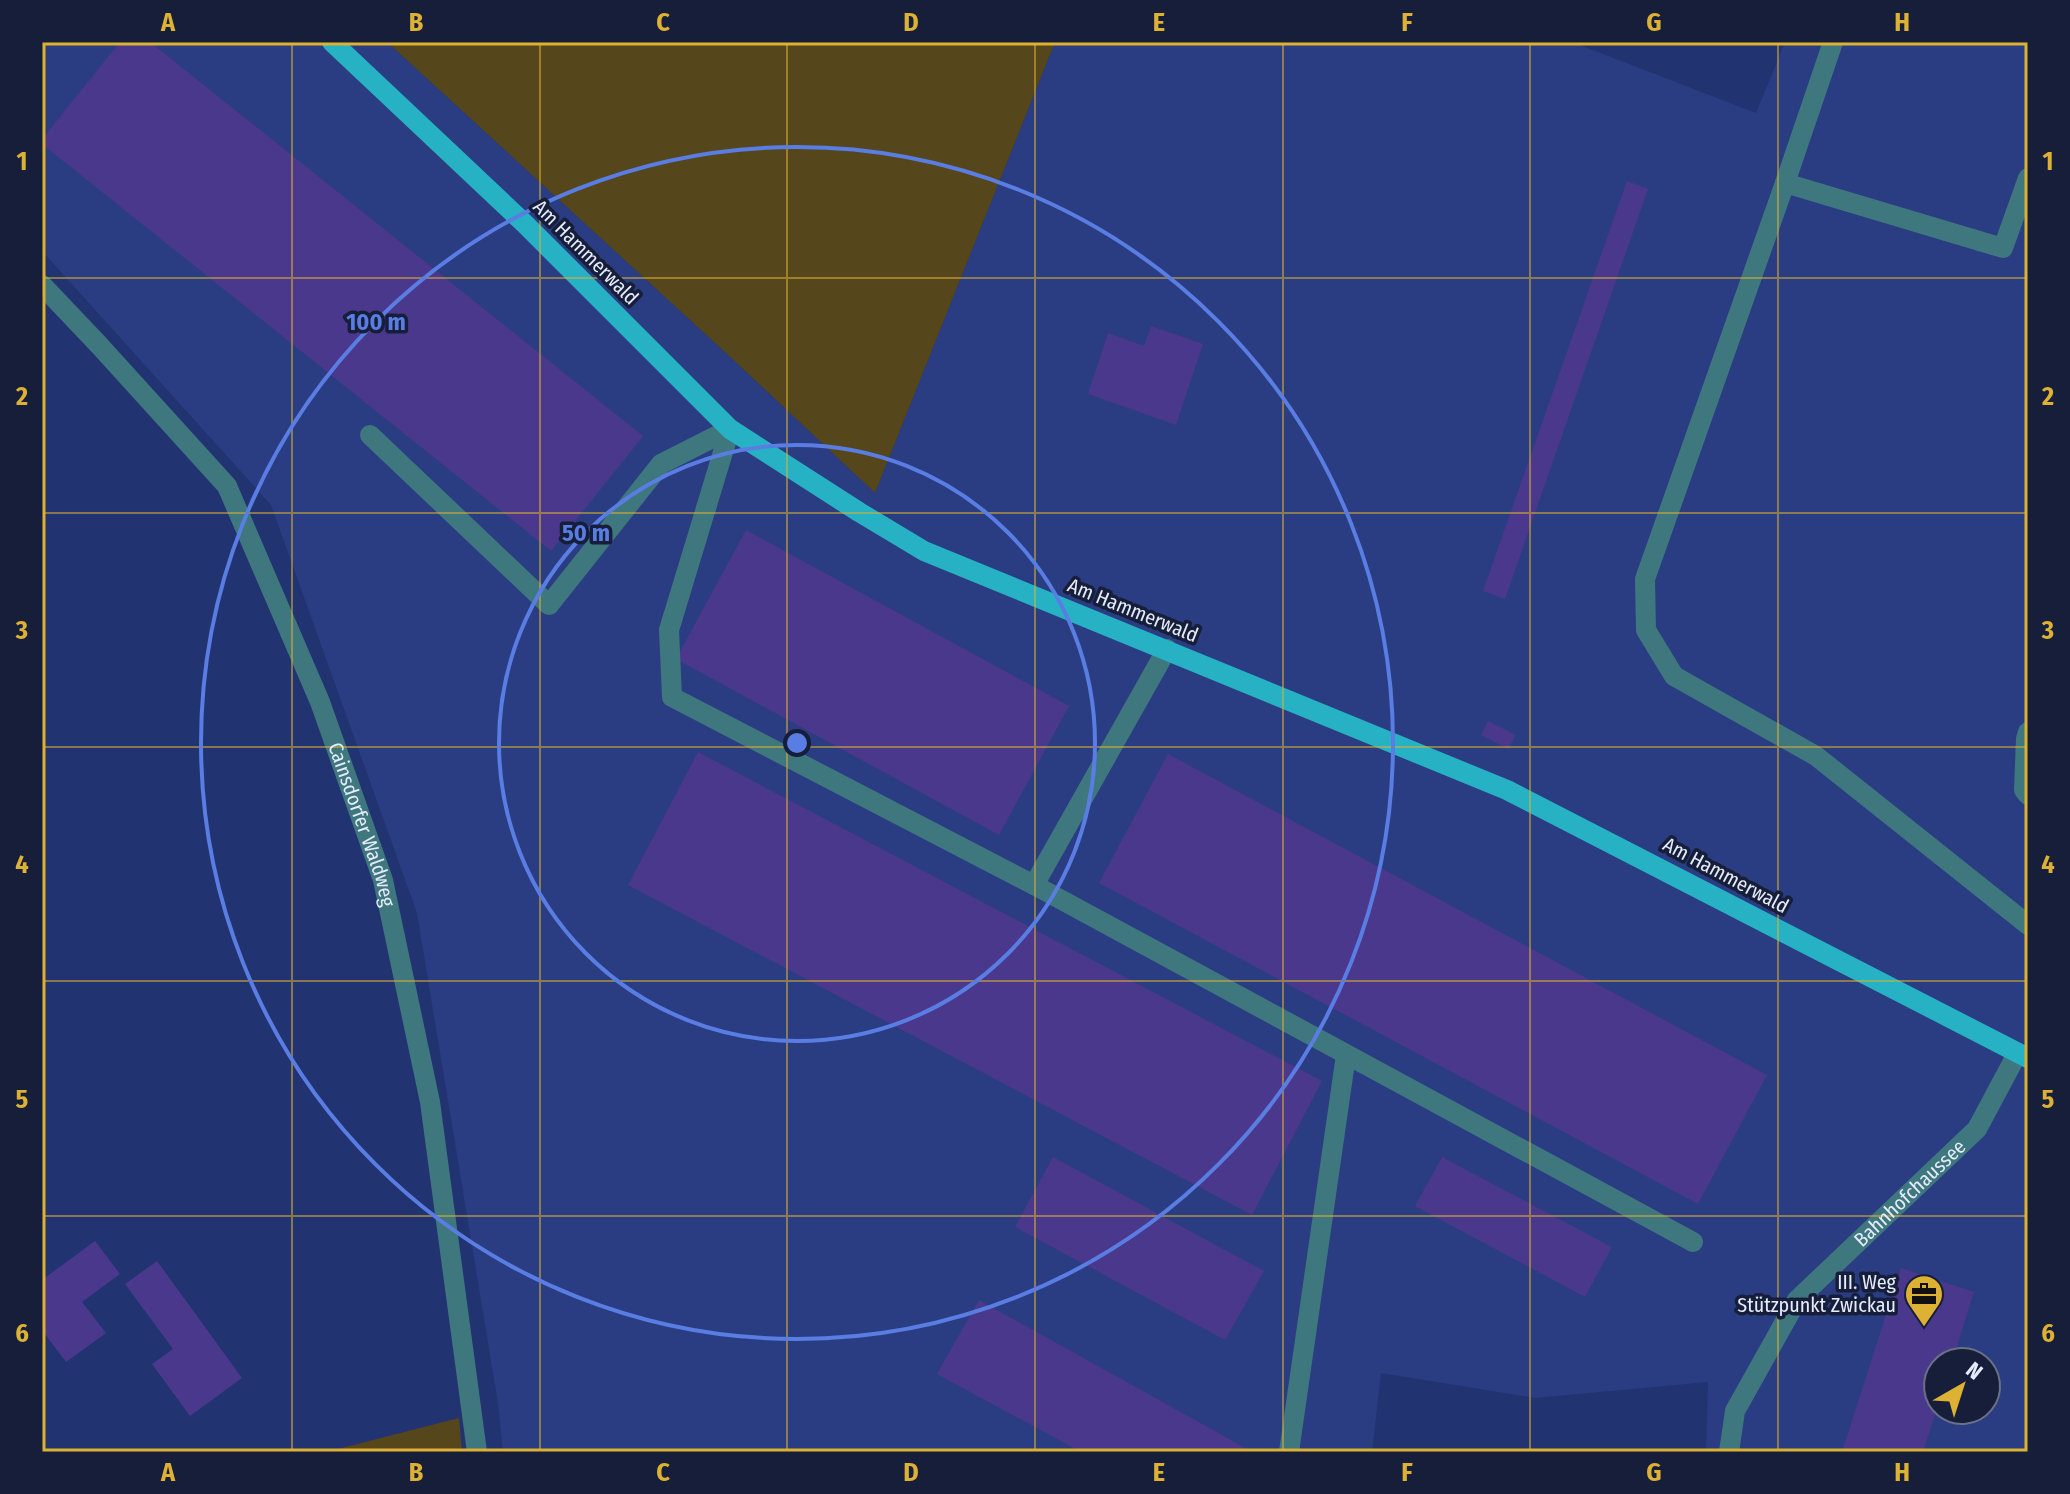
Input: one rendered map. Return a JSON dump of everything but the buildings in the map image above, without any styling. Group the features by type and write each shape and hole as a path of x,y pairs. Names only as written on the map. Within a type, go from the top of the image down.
{"main road":[{"name":"Am Hammerwald","path":"332,42 525,224 730,429 924,551 1507,790 2023,1056"}],"street":[{"path":"1833,42 1645,579 1646,630 1674,676 1816,756 2028,925"},
{"path":"1785,183 2003,248 2028,178"},
{"name":"Cainsdorfer Waldweg","path":"42,285 227,486 320,702 383,880 430,1102 477,1452"},
{"path":"370,435 549,605 661,464 730,429"},
{"path":"730,429 669,630 672,697 1034,885 1693,1242"},
{"path":"1034,885 1167,649"},
{"path":"2028,732 2024,790 2028,795"},
{"path":"1289,1452 1346,1055"},
{"name":"Bahnhofchaussee","path":"1729,1452 1735,1411 1797,1300 1977,1129 2023,1056"}],"shaded area":[{"path":"42,42 387,42 875,493 1055,42 1572,42 1756,113 1785,42 2028,42 2028,1452 1706,1452 1708,1382 1535,1398 1381,1373 1372,1452 503,1452 498,1403 417,913 271,505 42,251"},
{"path":"387,42 1055,42 875,493"},
{"path":"459,1418 462,1452 326,1452"}],"place":[{"name":"III. Weg Stützpunkt Zwickau","path":"1924,1328"}]}
